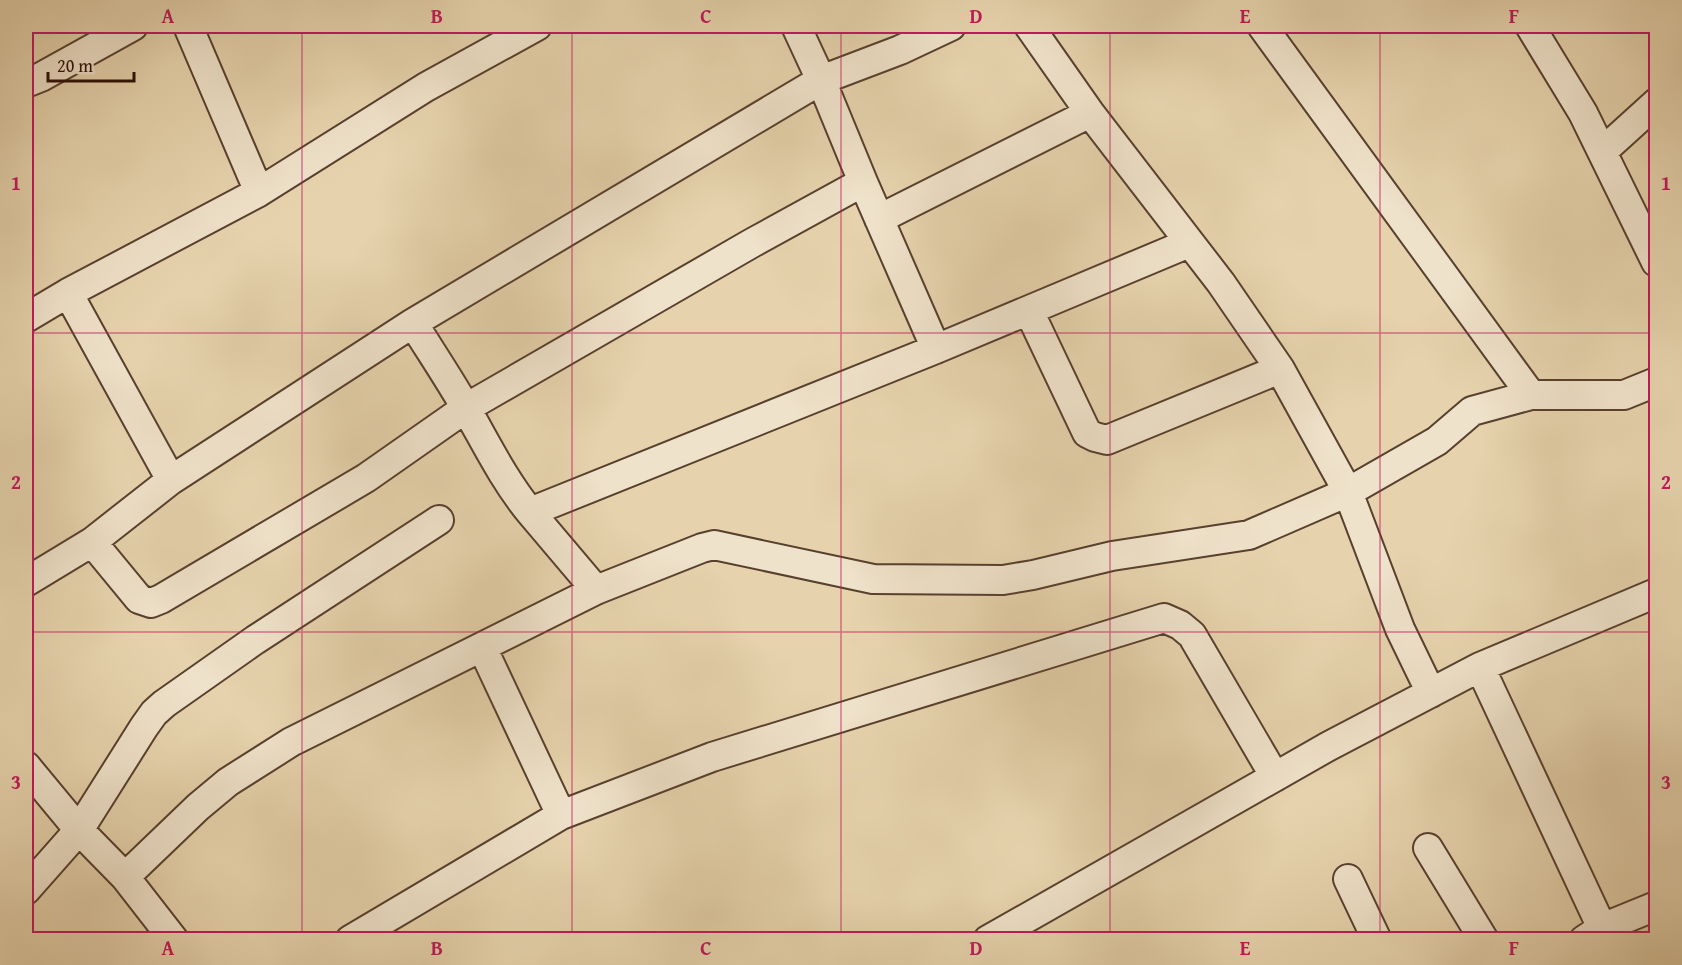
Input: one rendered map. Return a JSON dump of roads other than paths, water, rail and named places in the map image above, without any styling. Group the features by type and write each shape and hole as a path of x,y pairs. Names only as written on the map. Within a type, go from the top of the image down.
{"street":[{"path":"26,82 41,77 133,26"},
{"path":"188,26 259,192"},
{"path":"26,318 68,293 259,192 426,87 537,26"},
{"path":"796,26 936,349"},
{"path":"26,582 92,542 171,480 413,323 821,80 900,50 951,26"},
{"path":"1029,26 1090,113 1221,283 1280,369 1348,492 1400,629 1431,693"},
{"path":"1262,26 1531,394"},
{"path":"1530,26 1582,113 1656,262"},
{"path":"1602,152 1656,103"},
{"path":"879,219 1090,113"},
{"path":"92,542 139,599 152,603 366,478 466,408 752,243 863,183"},
{"path":"530,512 936,349 1190,243"},
{"path":"68,293 171,480"},
{"path":"1029,311 1087,433 1107,440 1280,369"},
{"path":"413,323 466,408 516,495 596,590"},
{"path":"125,878 198,807 228,782 291,742 596,590 702,548 714,545 873,579 1003,580 1033,575 1112,556 1250,535 1348,492 1437,441 1472,411 1531,394 1624,395 1656,382"},
{"path":"26,890 79,830 144,727 164,704 255,640 439,520"},
{"path":"988,939 1329,746 1480,667 1656,593"},
{"path":"350,939 561,815 712,757 1164,618 1180,625 1192,635 1275,777"},
{"path":"482,647 561,815"},
{"path":"1480,667 1593,934 1656,906"},
{"path":"27,770 79,830 125,878 174,939"},
{"path":"1428,848 1484,939"},
{"path":"1348,879 1377,939"}]}
